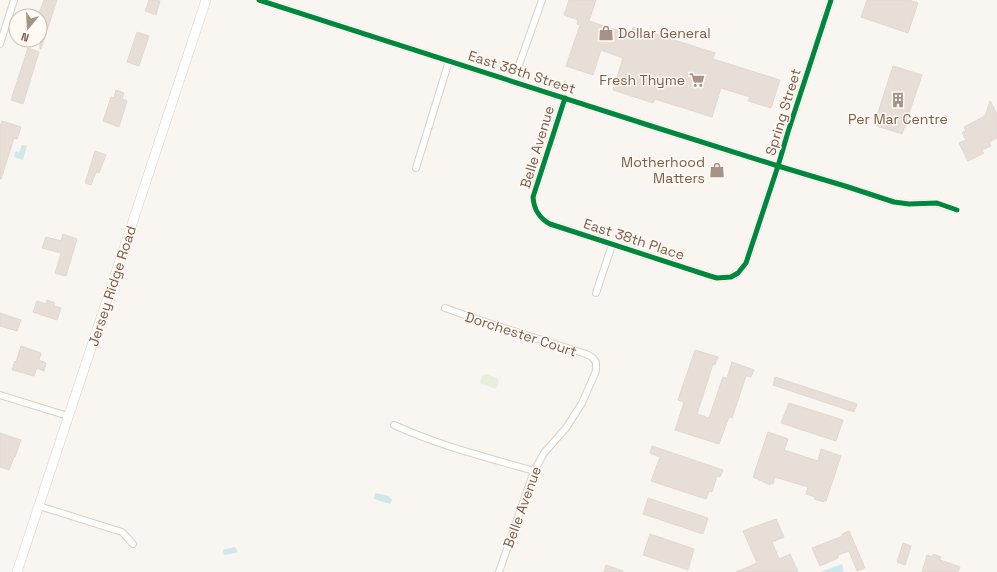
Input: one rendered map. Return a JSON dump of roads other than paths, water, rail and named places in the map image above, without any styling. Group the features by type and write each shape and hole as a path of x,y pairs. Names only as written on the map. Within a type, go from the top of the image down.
{"main road":[{"name":"Jersey Ridge Road","path":"17,572 206,0"}],"street":[{"path":"0,44 14,0"},
{"name":"East 38th Street","path":"259,0 449,62 894,202 909,204 937,203 957,210"},
{"path":"513,82 542,0"},
{"name":"Spring Street","path":"738,273 746,263 749,256 831,0"},
{"path":"416,168 449,62"},
{"name":"Belle Avenue","path":"534,203 535,190 564,98"},
{"name":"East 38th Place","path":"534,203 535,209 539,215 543,220 550,224 717,278 731,277 738,273"},
{"path":"596,293 612,245"},
{"name":"Dorchester Court","path":"445,308 484,322 586,354 592,357 596,362"},
{"name":"Belle Avenue","path":"499,572 534,471 544,454 566,428 582,403 596,371 596,362"},
{"path":"0,395 68,416"},
{"path":"394,425 422,438 442,445 534,471"},
{"path":"39,506 122,532 133,544"}],"water":[{"path":"22,145 27,146 23,160 14,157 15,152 17,151 19,153"},
{"path":"375,493 389,496 392,500 390,504 374,499"},
{"path":"235,547 238,551 236,553 224,555 223,550"},
{"path":"842,564 844,571 820,572"}],"place":[{"name":"Dollar General","path":"606,33"},
{"name":"Fresh Thyme","path":"697,80"},
{"name":"Per Mar Centre","path":"898,100"},
{"name":"Motherhood Matters","path":"717,170"}]}
